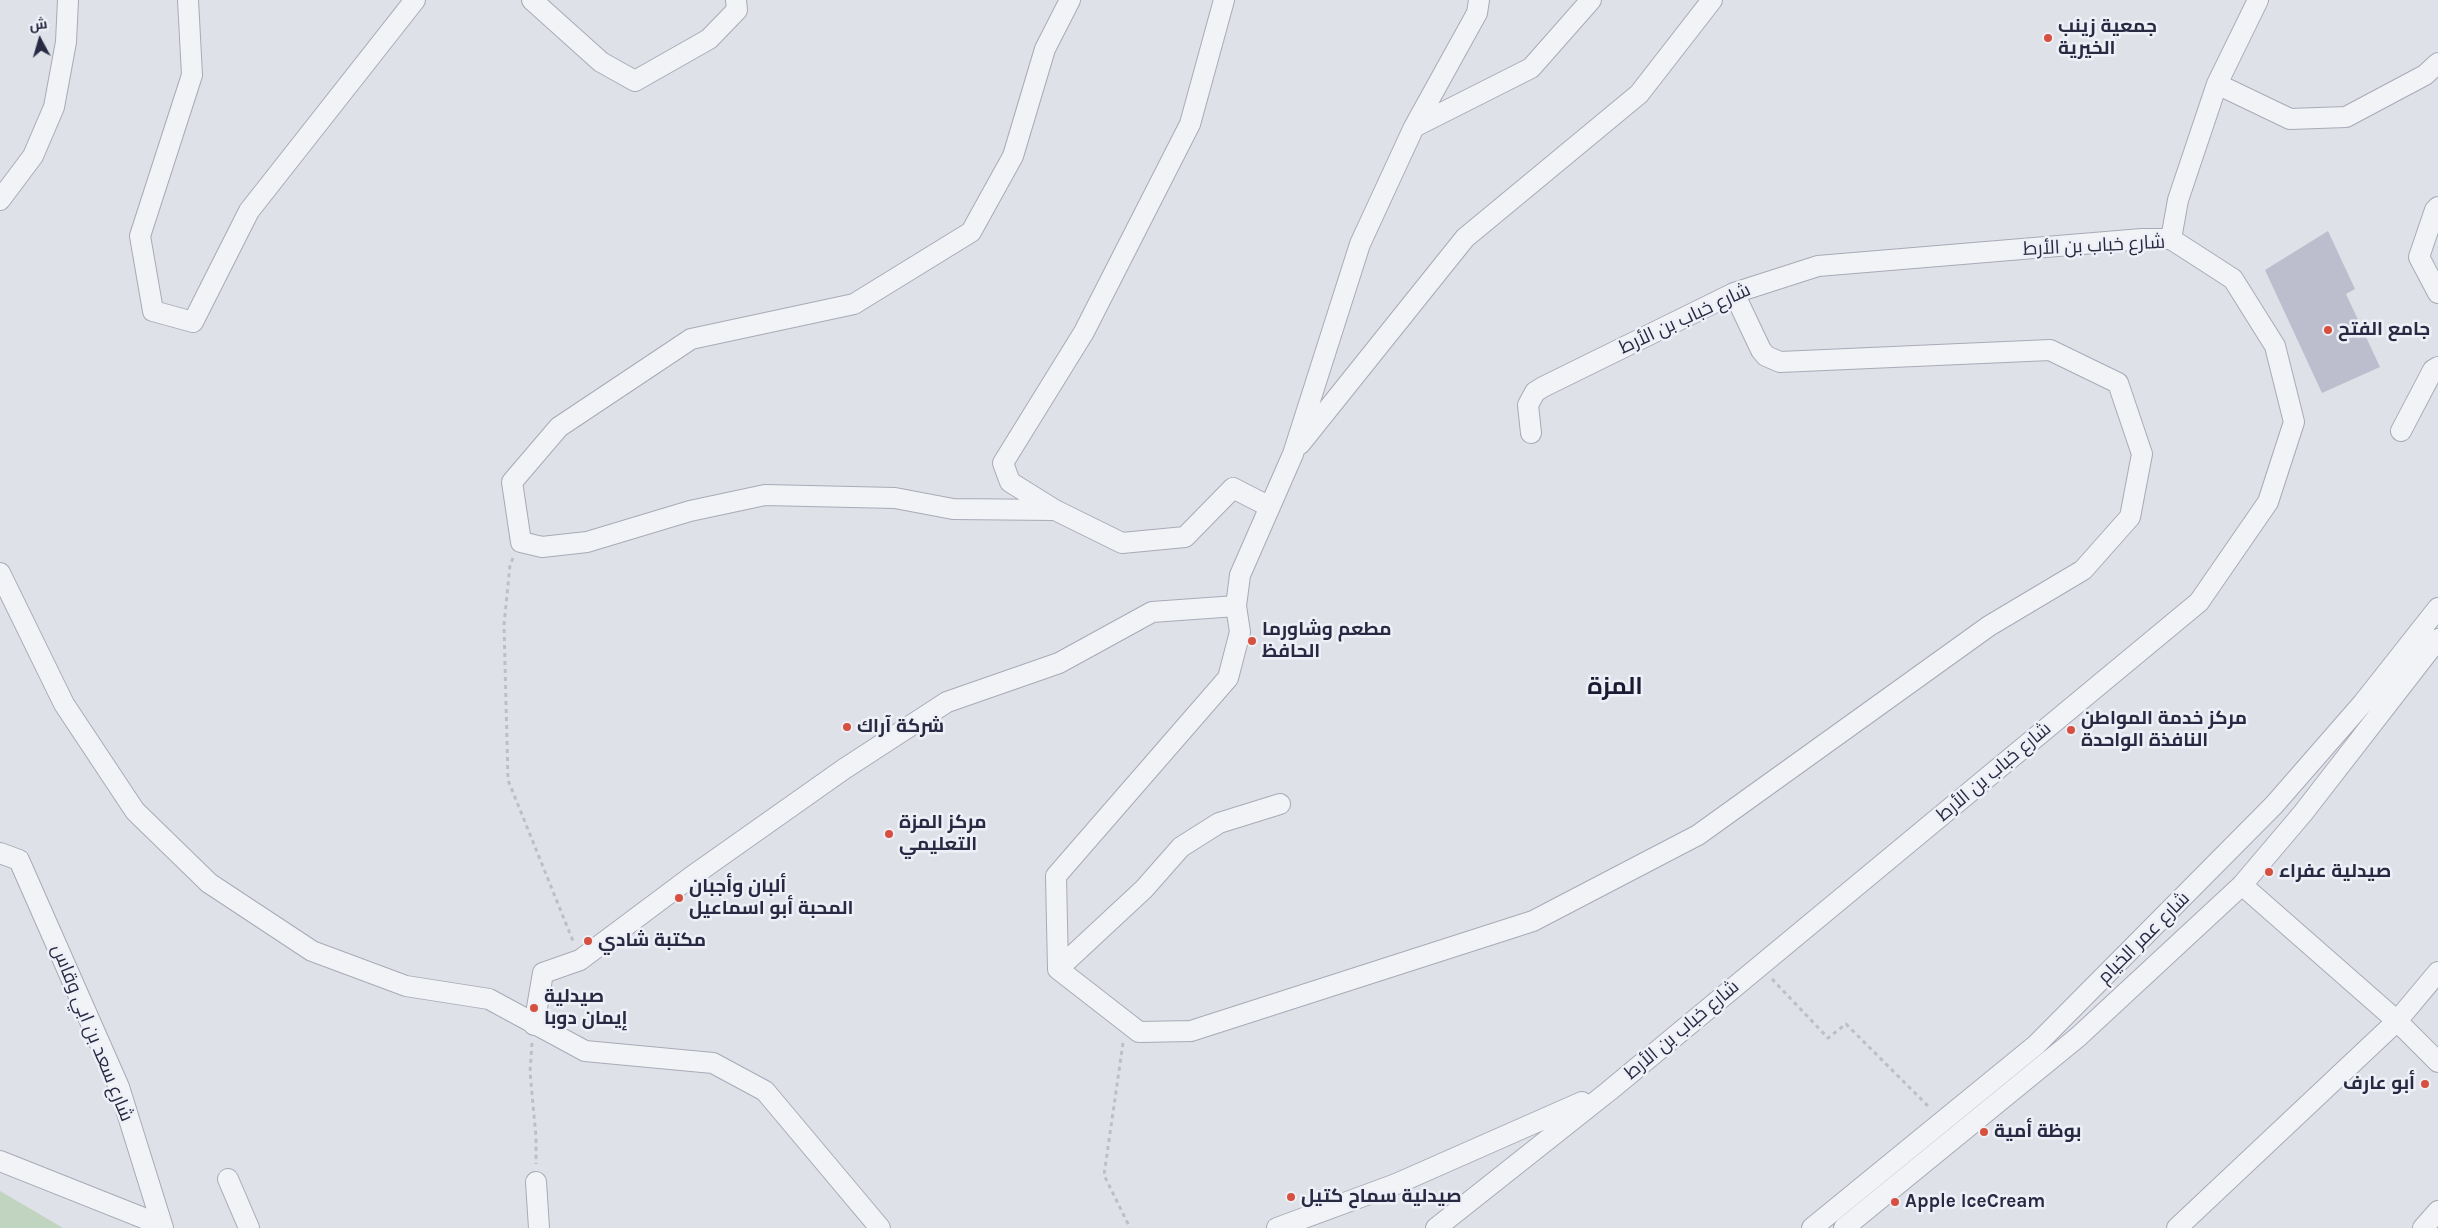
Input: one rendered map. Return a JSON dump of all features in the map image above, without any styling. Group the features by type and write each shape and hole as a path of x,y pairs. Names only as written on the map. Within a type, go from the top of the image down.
{"street":[{"path":"0,200 33,156 54,107 66,42 68,0"},
{"path":"188,0 192,75 140,236 153,311 194,322 249,211 416,0"},
{"path":"532,0 601,62 635,81 709,39 737,10 736,0"},
{"path":"1056,510 953,509 895,498 765,495 690,511 587,542 542,547 521,542 512,482 560,427 691,340 854,304 971,232 1014,156 1045,49 1070,0"},
{"path":"1224,0 1190,124 1084,332 1003,463 1010,482 1056,510 1122,543 1185,537 1233,488 1270,507"},
{"path":"1058,969 1056,876 1228,678 1240,632 1236,606 1240,575 1293,454 1360,244 1414,127 1476,13 1480,0"},
{"path":"1414,127 1531,68 1591,0"},
{"path":"1293,454 1465,238 1639,94 1712,0"},
{"path":"2171,239 2178,200 2217,84 2258,0"},
{"path":"2217,84 2290,119 2346,117 2425,74 2438,63"},
{"path":"2438,207 2435,210 2420,257 2438,293"},
{"name":"شارع خباب بن الأرط","path":"1436,1228 1609,1091 2199,602 2268,502 2294,422 2275,346 2233,279 2171,239 2142,239 1818,266 1734,292 1535,392 1528,406 1531,433"},
{"path":"1058,969 1139,1032 1191,1031 1533,922 1698,835 1988,626 2083,570 2130,517 2142,454 2118,382 2050,350 1780,362 1766,356 1761,350 1734,292"},
{"path":"2401,431 2433,370 2438,367"},
{"path":"2,584 64,704 135,811 209,883 312,951 406,986 489,999 585,1051 712,1063 766,1091 880,1228"},
{"path":"534,1025 543,973 580,960 691,877 836,775 947,702 1059,663 1152,612 1236,606"},
{"name":"شارع عمر الخيام","path":"1812,1228 2036,1045 2274,806 2364,703 2438,608"},
{"name":"شارع عمر الخيام","path":"1844,1228 2078,1037 2242,885 2303,813 2438,639"},
{"path":"1058,969 1144,889 1181,847 1219,823 1280,804"},
{"name":"شارع سعد بن ابي وقاس","path":"0,854 19,860 119,1087 162,1226"},
{"path":"2242,885 2398,1021 2438,1062"},
{"path":"2177,1228 2398,1021 2436,981"},
{"path":"1276,1228 1396,1184 1609,1091"},
{"path":"0,1161 162,1226"},
{"path":"228,1179 249,1228"},
{"path":"536,1182 538,1228"},
{"path":"2423,1228 2438,1211"}],"path":[{"path":"521,542 510,565 504,625 508,780 580,960"},
{"path":"1760,966 1828,1038 1846,1024 1943,1122"},
{"path":"1126,1022 1104,1175 1130,1228"},
{"path":"534,1025 530,1072 536,1137 536,1182"}],"green space":[{"path":"0,1191 63,1228 0,1228"}],"building":[{"name":"جامع الفتح","path":"2328,231 2355,289 2346,294 2380,367 2322,393 2265,270"}],"place":[{"name":"جمعية زينب الخيرية","path":"2048,38"},
{"name":"جامع الفتح","path":"2328,330"},
{"name":"مطعم وشاورما الحافظ","path":"1252,641"},
{"name":"شركة آراك","path":"847,727"},
{"name":"مركز خدمة المواطن النافذة الواحدة","path":"2071,730"},
{"name":"مركز المزة التعليمي","path":"889,834"},
{"name":"صيدلية عفراء","path":"2269,872"},
{"name":"ألبان وأجبان المحبة أبو اسماعيل","path":"679,898"},
{"name":"مكتبة شادي","path":"588,941"},
{"name":"صيدلية إيمان دوبا","path":"534,1008"},
{"name":"أبو عارف","path":"2425,1084"},
{"name":"بوظة أمية","path":"1984,1132"},
{"name":"صيدلية سماح كتيل","path":"1291,1197"},
{"name":"Apple IceCream","path":"1895,1202"}],"district":[{"name":"المزة","path":"1615,687"}]}
